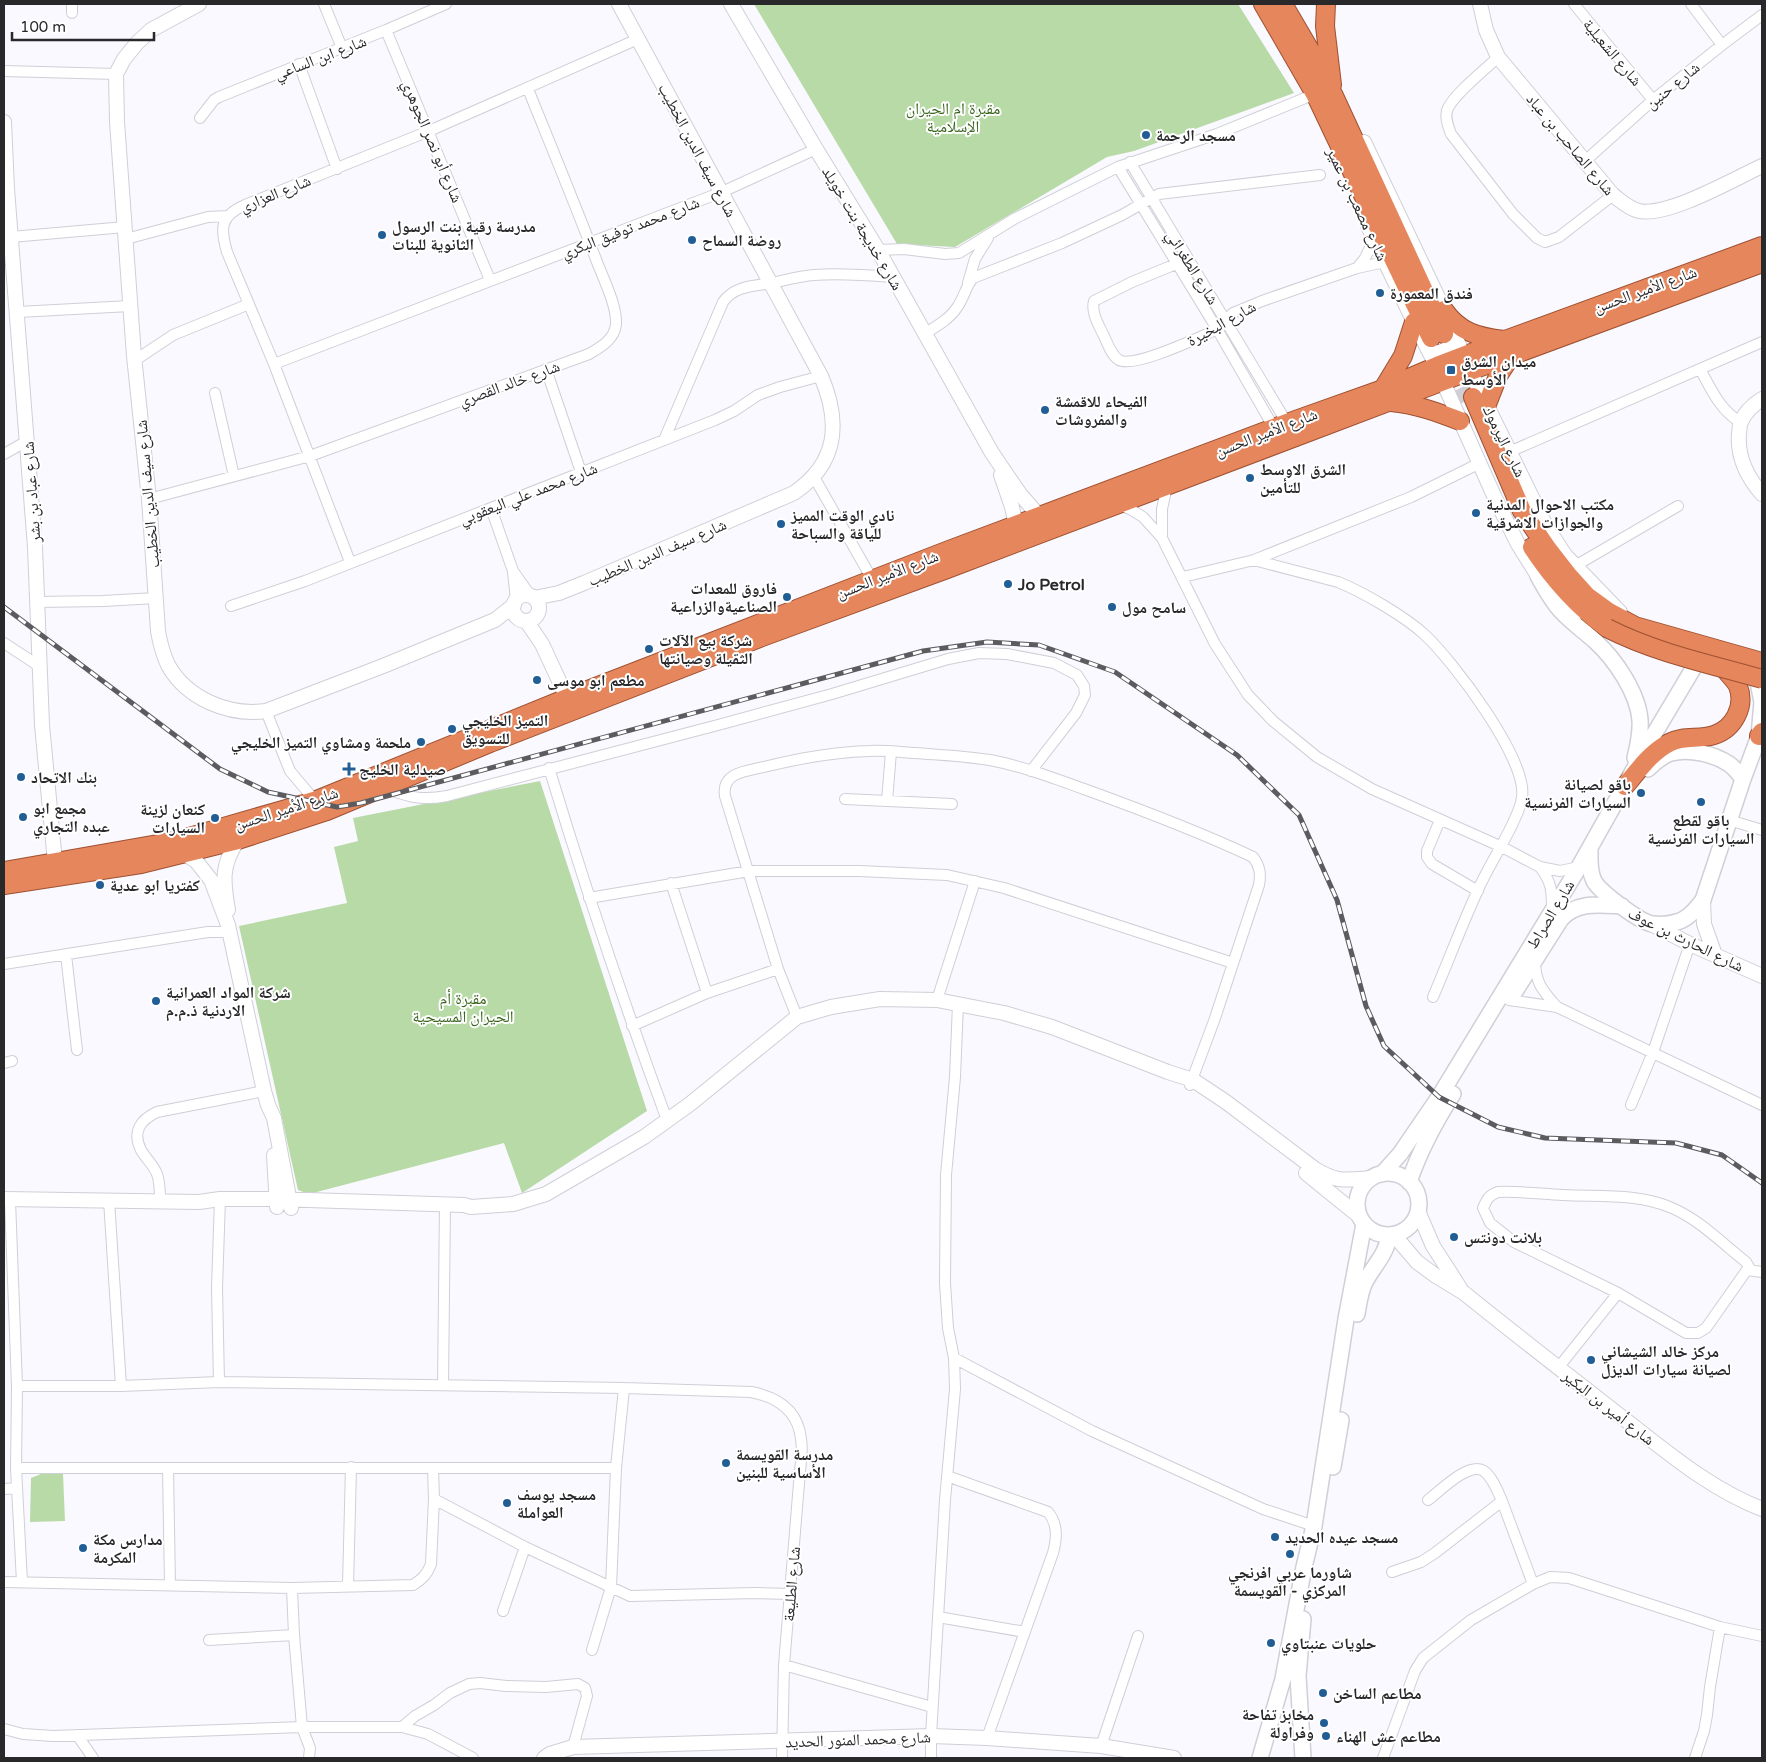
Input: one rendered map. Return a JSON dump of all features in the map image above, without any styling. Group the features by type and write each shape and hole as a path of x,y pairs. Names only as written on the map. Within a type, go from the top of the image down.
{"highway":[{"path":"1326,4 1326,100"},
{"name":"شارع مصعب بن عمير","path":"1275,7 1326,100 1439,339"},
{"name":"شارع الأمير الحسن","path":"1508,348 1762,246"},
{"name":"شارع الأمير الحسن","path":"4,871 175,841 320,806 384,788 490,743 762,637 1167,486 1467,363 1762,263"},
{"path":"1444,310 1452,322 1467,331 1492,338 1508,348 1498,376 1471,399"},
{"path":"1414,322 1403,356 1385,396 1432,410 1460,421"},
{"name":"شارع الأمير الحسن","path":"4,885 141,864 238,840 567,698 872,579 1281,426 1385,396"},
{"name":"شارع اليرموك","path":"1471,399 1516,519 1531,546 1564,596 1607,628 1628,639 1669,653 1762,679"},
{"name":"شارع اليرموك","path":"1471,399 1522,511 1546,548 1568,576 1588,596 1610,612 1635,626 1759,660"},
{"path":"1626,785 1655,752 1668,743 1688,737 1712,736 1724,731 1735,719 1741,703 1738,686 1724,668"}],"main road":[{"path":"1538,576 1560,610 1605,650 1623,676 1632,694 1640,717 1639,737 1626,785"},
{"name":"شارع الصراط","path":"1377,1176 1400,1154 1439,1096 1579,867 1706,646"},
{"path":"1652,924 1682,920 1703,900 1743,779 1761,734 1762,702 1759,660"},
{"path":"1626,785 1658,760 1681,752 1704,754 1722,760 1734,768 1743,779"},
{"name":"شارع الحارث بن عوف","path":"1590,847 1589,866 1594,881 1599,888 1622,906 1652,924"},
{"name":"شارع الصراط","path":"1409,1182 1418,1157 1432,1128 1509,1000 1561,919 1567,912 1582,906 1622,906"},
{"path":"1260,1758 1278,1698 1304,1566 1314,1526 1361,1220 1357,1205 1358,1194 1364,1185 1377,1176 1392,1174 1401,1176 1415,1190 1418,1211 1414,1221 1408,1228 1392,1235 1380,1234 1371,1230 1361,1220"},
{"path":"1302,1758 1298,1700 1301,1644 1307,1589 1338,1444 1360,1297 1365,1283 1386,1250 1392,1235"},
{"path":"1278,1698 1286,1691 1291,1692 1298,1700"}],"street":[{"path":"324,4 342,48"},
{"name":"شارع ابن الساعي","path":"200,118 219,96 342,48 446,4"},
{"name":"شارع سيف الدين الخطيب","path":"116,74 117,122 134,360 149,499 161,644 169,666 175,675 196,694 222,708 242,712 266,711 495,620 530,617 559,593 794,493 814,477 830,450 834,435 834,424 828,392 822,376 619,4"},
{"name":"شارع خديجة بنت خويلد","path":"731,4 878,250 992,454 1020,494 1040,517"},
{"name":"شارع الصاحب بن عباد","path":"1480,4 1486,30 1498,57 1613,195 1627,206 1640,211 1667,209 1762,166"},
{"name":"شارع الشعيلية","path":"1574,4 1653,100"},
{"path":"1691,4 1722,45"},
{"path":"4,71 116,74 124,59 151,30 190,6"},
{"name":"شارع حنين","path":"1585,161 1653,100 1762,15"},
{"name":"شارع أبو نصر الجوهري","path":"386,30 490,280"},
{"name":"شارع العزاري","path":"350,562 274,364 227,252 223,226 227,216 239,207 428,131 638,39"},
{"path":"1498,57 1458,96 1448,108 1446,118 1451,134 1513,214 1537,238 1545,242 1559,237 1613,195"},
{"path":"299,64 337,169"},
{"name":"شارع خالد القصري","path":"149,499 310,456 597,350 606,343 614,334 616,326 613,305 528,88"},
{"path":"878,250 904,249 945,254 965,250 1014,219 1130,162 1326,100"},
{"name":"شارع مصعب بن عمير","path":"1326,100 1322,118 1328,136 1414,322 1439,339 1467,363"},
{"name":"شارع مصعب بن عمير","path":"1326,100 1366,145 1444,310 1439,339 1440,374"},
{"name":"شارع عباد بن بشر","path":"4,122 5,189 18,312 35,547 42,726 55,862"},
{"name":"شارع محمد توفيق البكري","path":"274,364 722,192 816,149"},
{"name":"شارع الطغرائي","path":"1130,162 1226,320 1281,426"},
{"name":"شارع الطغرائي","path":"1118,167 1176,264 1281,426"},
{"path":"967,286 970,280 976,276 1062,243 1141,205 1159,194 1320,175"},
{"path":"11,237 126,233 208,216 227,216"},
{"path":"924,334 952,314 965,294 975,259 991,233"},
{"path":"1357,268 1370,250 1374,239"},
{"name":"شارع البخيرة","path":"1176,264 1094,301 1094,314 1112,352 1118,360 1126,362 1145,359 1217,329 1233,313 1262,301 1357,268 1385,262"},
{"path":"664,440 728,295 736,290 816,275 892,277"},
{"path":"134,360 173,335 249,304"},
{"path":"18,312 130,306"},
{"path":"1509,452 1762,342"},
{"name":"شارع اليرموك","path":"1467,363 1471,399 1460,421 1518,544 1538,576 1564,596"},
{"path":"546,369 581,472"},
{"path":"1700,369 1725,411 1740,422"},
{"name":"شارع اليرموك","path":"1440,374 1471,399 1509,452 1545,524 1560,547 1609,602 1635,626"},
{"name":"شارع محمد علي اليعقوبي","path":"231,606 305,581 720,418 758,395 822,376"},
{"path":"216,394 234,476"},
{"path":"1762,399 1750,409 1740,422 1738,441 1743,466 1752,483 1762,494"},
{"path":"4,454 27,441"},
{"name":"شارع خديجة بنت خويلد","path":"992,454 1008,496 1016,525"},
{"path":"1183,577 1254,560 1411,497 1480,464"},
{"path":"814,477 872,579"},
{"path":"1162,538 1162,509 1167,486"},
{"path":"1118,504 1143,517 1162,538 1215,644 1230,670 1248,695 1273,721 1317,757 1372,788 1502,847 1540,867 1560,871 1579,867"},
{"path":"1575,566 1678,506"},
{"path":"491,508 513,571 514,612 530,617 567,698"},
{"path":"1254,560 1338,582 1350,587 1407,621 1424,634 1442,652 1486,711 1516,766 1523,787 1518,811 1502,847 1478,891 1433,997"},
{"path":"513,571 539,604 530,617"},
{"name":"شارع سيف الدين الخطيب","path":"532,596 559,593"},
{"path":"515,602 522,596 532,596"},
{"path":"36,602 103,602 156,598"},
{"name":"شارع سيف الدين الخطيب","path":"495,620 515,602"},
{"path":"4,643 39,666"},
{"path":"384,788 413,798 431,799 762,713 948,659 979,653 1024,656 1054,664 1077,675 1084,686 1085,695 1076,713 1031,770"},
{"path":"266,711 290,771 320,806"},
{"path":"797,1017 778,968 725,796 724,788 731,777 808,757 870,751 991,760 1031,770 1160,816 1253,857 1260,868 1261,877 1191,1083"},
{"path":"888,801 891,752"},
{"path":"549,768 589,898 632,1026 667,1120"},
{"path":"845,799 952,804"},
{"path":"1440,820 1427,851 1427,857 1432,864 1478,891"},
{"path":"1730,820 1762,830"},
{"path":"229,928 224,880 225,867 227,858 238,840"},
{"path":"185,854 196,861 211,880 229,928 264,1091 274,1118 284,1203"},
{"path":"1540,867 1550,882 1552,889 1552,911"},
{"path":"589,898 749,871 869,871 947,875 1004,888 1233,963"},
{"path":"937,1000 974,881"},
{"path":"670,883 707,993"},
{"path":"1703,900 1704,924 1715,955"},
{"name":"شارع الحارث بن عوف","path":"1652,924 1690,944 1762,976"},
{"path":"4,964 229,928"},
{"path":"1631,1105 1653,1052 1690,944"},
{"path":"66,955 77,1050"},
{"path":"1535,959 1537,980 1557,1007"},
{"path":"632,1026 707,993 778,968"},
{"path":"22,1582 16,1468 17,1386 7,1200 284,1203 465,1210 471,1207 513,1204 546,1194 644,1137 708,1090 797,1017 831,1007 880,999 937,1000 1004,1013 1052,1026 1168,1072 1226,1102 1329,1178 1346,1180 1377,1176"},
{"path":"1509,1000 1557,1007 1762,1105"},
{"path":"932,1758 932,1707 947,1476 955,1389 954,1358 948,1328 945,1283 946,1175 956,1077 958,1004"},
{"path":"1191,1083 1285,1156 1361,1220"},
{"path":"160,1202 157,1173 151,1162 142,1152 137,1137 138,1128 143,1120 157,1112 264,1091"},
{"path":"1509,1192 1615,1197 1658,1203 1671,1207 1692,1220 1749,1264 1748,1270 1706,1328 1698,1333 1686,1333 1618,1293 1514,1242 1498,1231 1486,1216 1484,1208 1487,1199 1491,1194 1509,1192"},
{"path":"109,1200 121,1386"},
{"path":"219,1382 217,1288 220,1202"},
{"path":"442,1385 445,1208"},
{"name":"شارع أمير بن البكير","path":"1418,1211 1432,1246 1464,1293"},
{"name":"شارع أمير بن البكير","path":"1392,1235 1417,1262 1464,1293 1677,1460 1712,1484 1744,1502 1762,1509"},
{"path":"1748,1270 1762,1272"},
{"path":"1558,1368 1618,1293"},
{"path":"954,1358 1092,1431 1263,1508 1314,1526"},
{"path":"17,1386 121,1386 219,1382 624,1388 616,1468 611,1587 592,1650"},
{"name":"شارع الطليعة","path":"624,1388 750,1392 766,1395 778,1401 791,1412 798,1424 802,1439 784,1665 782,1758"},
{"path":"348,1586 351,1467"},
{"path":"16,1468 616,1468"},
{"path":"168,1468 170,1584"},
{"path":"4,1582 292,1588 413,1585 423,1579 428,1573 431,1564 434,1499 433,1468"},
{"path":"1428,1500 1468,1470 1478,1468 1485,1472 1502,1501 1533,1584"},
{"path":"947,1476 1048,1512 1054,1520 1056,1542 1026,1632 987,1738"},
{"path":"4,1489 17,1488"},
{"path":"434,1499 526,1547 630,1596 790,1594"},
{"path":"1392,1572 1421,1562 1435,1554 1502,1501"},
{"path":"503,1612 526,1547"},
{"path":"1383,1758 1418,1663 1471,1620 1533,1584 1550,1577 1569,1578 1720,1627 1762,1636"},
{"path":"292,1588 302,1727 310,1748 309,1758"},
{"path":"938,1617 1026,1632"},
{"path":"1694,1758 1704,1731 1720,1627"},
{"path":"209,1640 294,1635"},
{"path":"1101,1746 1138,1636"},
{"path":"784,1665 932,1707"},
{"path":"402,1727 450,1693 469,1684 546,1687 578,1684 585,1688 587,1696 573,1747"},
{"path":"4,1729 23,1734 53,1736 302,1727 402,1727 428,1734 473,1758"},
{"path":"77,1735 93,1758"},
{"name":"شارع محمد المنور الحديد","path":"544,1758 550,1754 573,1747 931,1736 1101,1746 1174,1758"}],"green space":[{"name":"مقبرة ام الحيران الإسلامية","path":"754,4 1238,4 1294,93 1134,151 1107,157 955,247 897,244"},
{"name":"مقبرة أم الحيران المسيحية","path":"540,781 647,1111 522,1193 504,1143 309,1194 298,1190 239,926 347,903 334,847 358,841 353,818"},
{"path":"41,1474 63,1474 65,1521 30,1522 31,1478"}],"tunnel":[{"path":"1456,361 1473,397"},
{"path":"1444,366 1462,403"}],"railway":[{"path":"4,607 220,769 268,792 337,807 361,803 923,651 987,642 1039,645 1115,672 1237,755 1299,815 1337,900 1366,1006 1384,1046 1439,1097 1498,1127 1545,1138 1676,1143 1722,1155 1762,1183"}],"place":[{"name":"مسجد الرحمة","path":"1146,135"},
{"name":"مدرسة رقية بنت الرسول الثانوية للبنات","path":"382,235"},
{"name":"روضة السماح","path":"692,240"},
{"name":"فندق المعمورة","path":"1380,293"},
{"name":"ميدان الشرق الأوسط","path":"1451,370"},
{"name":"الفيحاء للاقمشة والمفروشات","path":"1045,410"},
{"name":"الشرق الاوسط للتأمين","path":"1250,478"},
{"name":"مكتب الاحوال المدنية والجوازات الاشرقية","path":"1476,513"},
{"name":"نادي الوقت المميز للياقة والسباحة","path":"781,524"},
{"name":"Jo Petrol","path":"1008,584"},
{"name":"فاروق للمعدات الصناعيةوالزراعية","path":"787,597"},
{"name":"سامح مول","path":"1112,607"},
{"name":"شركة بيع الآلات الثقيلة وصيانتها","path":"649,649"},
{"name":"مطعم ابو موسى","path":"537,680"},
{"name":"التميز الخليجي للتسويق","path":"452,729"},
{"name":"ملحمة ومشاوي التميز الخليجي","path":"421,742"},
{"name":"صيدلية الخليج","path":"349,769"},
{"name":"بنك الاتحاد","path":"21,777"},
{"name":"باقو لصيانة السيارات الفرنسية","path":"1641,793"},
{"name":"باقو لقطع السيارات الفرنسية","path":"1701,802"},
{"name":"مجمع ابو عبده التجاري","path":"23,817"},
{"name":"كنعان لزينة السيارات","path":"215,818"},
{"name":"كفتريا ابو عدية","path":"100,885"},
{"name":"شركة المواد العمرانية الاردنية ذ.م.م","path":"156,1001"},
{"name":"بلانت دونتس","path":"1454,1237"},
{"name":"مركز خالد الشيشاني لصيانة سيارات الديزل","path":"1591,1360"},
{"name":"مدرسة القويسمة الأساسية للبنين","path":"726,1463"},
{"name":"مسجد يوسف العواملة","path":"507,1503"},
{"name":"مسجد عيده الحديد","path":"1275,1537"},
{"name":"مدارس مكة المكرمة","path":"83,1548"},
{"name":"شاورما عربي افرنجي المركزي - القويسمة","path":"1290,1554"},
{"name":"حلويات عنبتاوي","path":"1271,1643"},
{"name":"مطاعم الساخن","path":"1323,1693"},
{"name":"مخابز تفاحة وفراولة","path":"1324,1723"},
{"name":"مطاعم عش الهناء","path":"1326,1736"}]}
